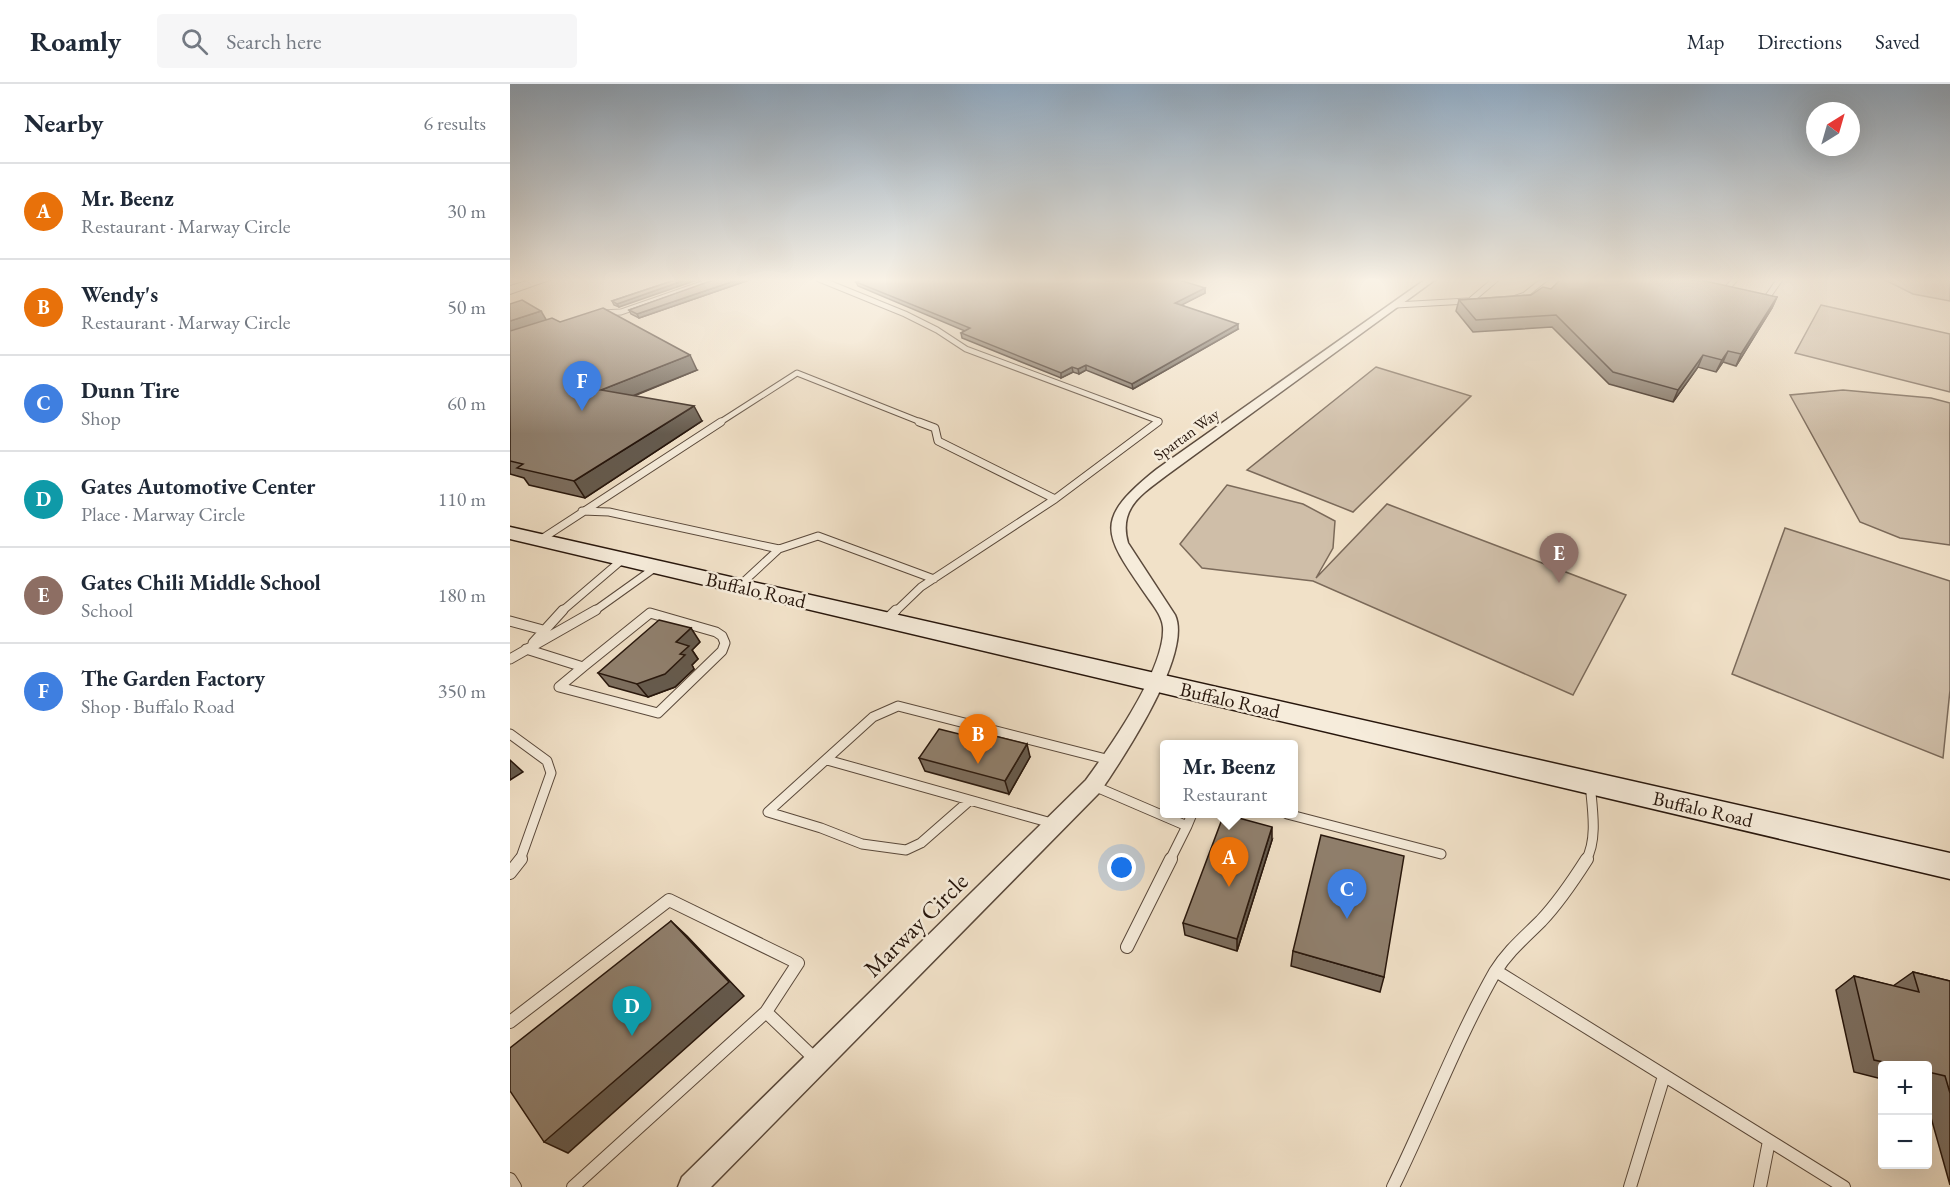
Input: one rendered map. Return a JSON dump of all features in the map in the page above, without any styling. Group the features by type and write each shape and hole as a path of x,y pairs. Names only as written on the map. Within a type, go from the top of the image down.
{"main road":[{"name":"Buffalo Road","path":"510,533 1950,866"}],"street":[{"name":"Spartan Way","path":"1154,683 1171,642 1171,629 1168,617 1124,550 1116,525 1116,519 1123,505 1148,482 1360,330"},
{"name":"Marway Circle","path":"692,1187 1094,786 1154,683"}],"lane":[{"path":"886,620 921,587 1054,499 1159,422 966,349 938,330"},
{"path":"540,540 797,373 935,428 938,441 1054,499"},
{"path":"582,511 609,512 779,549"},
{"path":"739,586 779,549 819,536 934,579"},
{"path":"529,647 543,630 623,559"},
{"path":"510,658 586,617 656,567"},
{"path":"650,613 716,632 722,636 725,643 722,651 658,713 559,687 583,667 650,613"},
{"path":"510,621 543,630"},
{"path":"529,647 583,667"},
{"path":"969,801 921,843 906,850 862,844 821,828 768,812 873,717 898,706 1111,760"},
{"path":"510,734 547,761 551,773 520,861 510,873"},
{"path":"827,760 1055,824"},
{"path":"1393,1187 1418,1136 1443,1074 1496,972 1514,945 1540,922 1569,888 1590,852 1593,821 1590,783"},
{"path":"1094,786 1160,814"},
{"path":"1298,816 1441,854"},
{"path":"1168,818 1187,826"},
{"path":"1127,947 1190,818"},
{"path":"510,1022 669,900 798,963 766,1012 573,1187"},
{"path":"1496,972 1844,1187"},
{"path":"766,1012 818,1061"},
{"path":"1630,1187 1665,1076"},
{"path":"1760,1187 1769,1140"},
{"path":"510,1179 515,1187"}],"shaded area":[{"path":"1807,330 1934,330 1950,334 1950,392 1795,353"},
{"path":"1376,367 1471,396 1353,512 1247,470"},
{"path":"1843,390 1931,398 1950,403 1950,545 1900,538 1860,522 1790,395"},
{"path":"1227,485 1303,504 1335,521 1333,548 1316,578 1387,504 1626,595 1573,695 1313,581 1202,568 1180,544"},
{"path":"1785,528 1950,581 1950,690 1943,758 1732,674"}],"building":[{"path":"645,330 690,355 601,390 694,406 574,481 517,468 523,464 510,461 510,331"},
{"path":"966,330 1227,330 1132,384 1086,365 1078,369 1072,367 1061,373 961,333"},
{"path":"1571,330 1756,330 1741,354 1728,351 1722,360 1703,355 1678,390 1613,372"},
{"path":"659,620 691,628 676,642 689,646 680,654 685,655 665,674 637,684 598,673"},
{"path":"939,729 983,740 987,734 1027,744 1005,781 919,758"},
{"path":"1222,818 1239,818 1272,827 1237,939 1183,923"},
{"path":"1321,835 1404,856 1384,977 1293,951"},
{"path":"671,921 729,982 544,1142 510,1091 510,1048"},
{"path":"1913,972 1950,981 1950,1093 1945,1076 1932,1073 1932,1061 1874,1060 1854,976 1919,992"}],"place":[{"name":"The Garden Factory","path":"582,411"},
{"name":"Gates Chili Middle School","path":"1559,583"},
{"name":"Wendy's","path":"978,764"},
{"name":"Mr. Beenz","path":"1229,887"},
{"name":"Dunn Tire","path":"1347,919"},
{"name":"Gates Automotive Center","path":"632,1036"}]}
